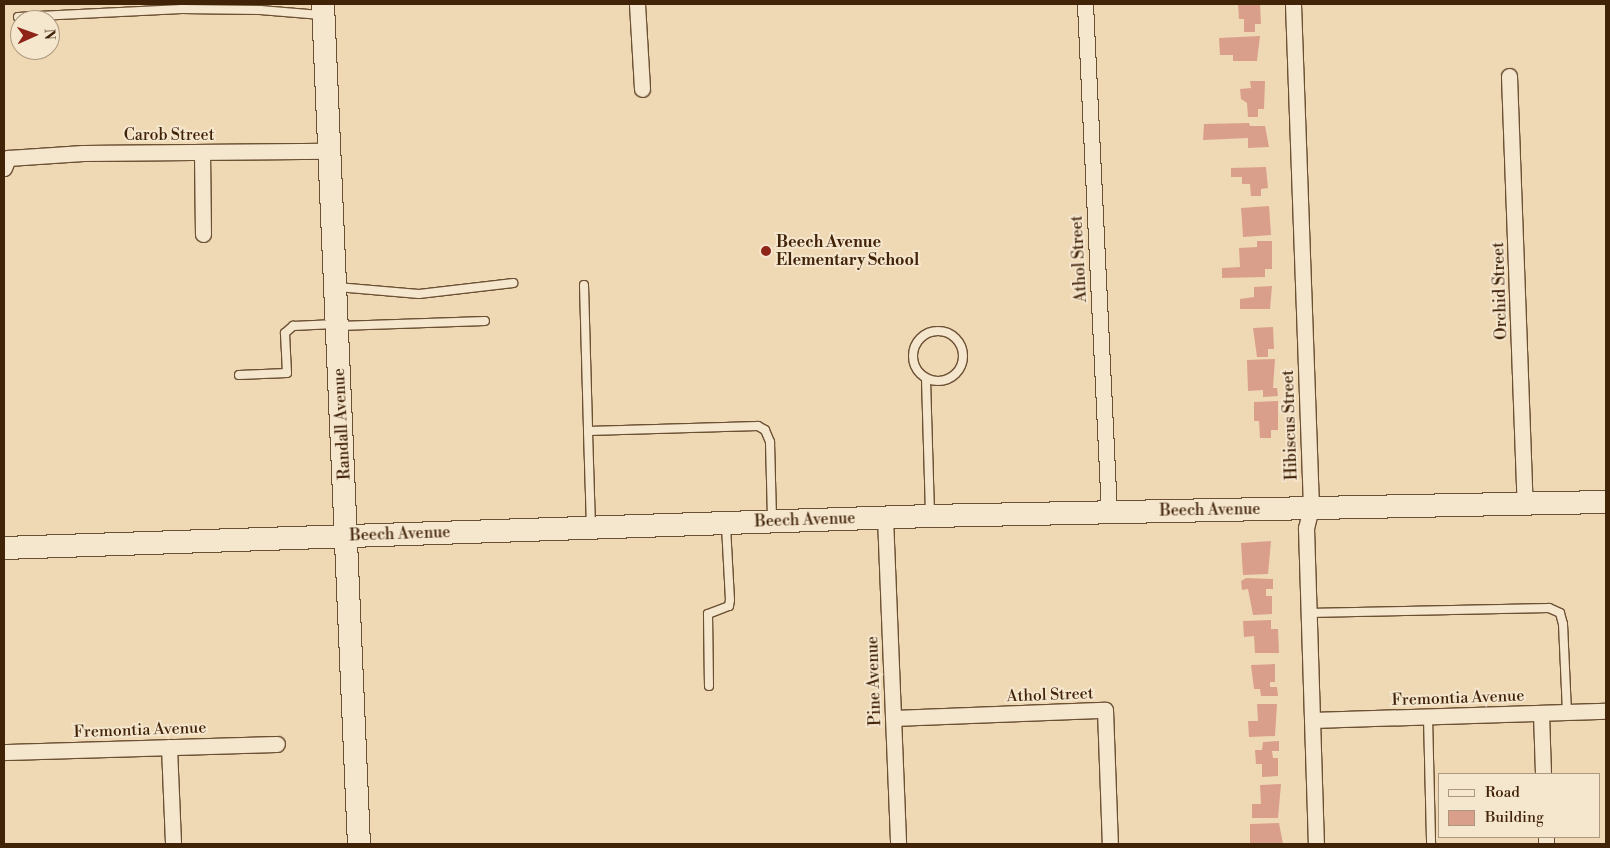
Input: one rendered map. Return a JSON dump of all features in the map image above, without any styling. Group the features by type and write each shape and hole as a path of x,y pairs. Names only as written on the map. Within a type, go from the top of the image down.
{"main road":[{"name":"Randall Avenue","path":"323,10 347,536 358,844"},
{"name":"Beech Avenue","path":"4,548 591,529 885,517 1606,502"}],"street":[{"path":"637,4 642,89"},
{"name":"Athol Street","path":"1085,4 1109,513"},
{"name":"Hibiscus Street","path":"1293,4 1311,508 1306,528 1316,844"},
{"name":"Orchid Street","path":"1509,76 1526,505"},
{"name":"Carob Street","path":"6,163 138,152 202,153 329,150"},
{"path":"202,153 204,234"},
{"name":"Pine Avenue","path":"885,517 898,844"},
{"name":"Athol Street","path":"893,718 1105,710 1110,844"},
{"name":"Fremontia Avenue","path":"1312,720 1606,711"},
{"path":"1541,713 1543,773"},
{"name":"Fremontia Avenue","path":"4,752 277,744"},
{"path":"169,746 173,844"}],"lane":[{"path":"60,15 182,9 323,10"},
{"path":"335,287 419,294 513,283"},
{"path":"584,285 591,529"},
{"path":"239,375 287,373 285,333 293,326 485,321"},
{"path":"926,379 943,381 958,372 963,355 951,335 944,331 928,332 916,343 912,358 914,366 926,379 930,516"},
{"path":"588,432 758,426 765,430 770,442 772,521"},
{"path":"709,686 708,614 729,606 730,600 726,523"},
{"path":"1308,614 1549,608 1560,613 1563,624 1568,712"},
{"path":"1428,716 1431,844"}],"building":[{"path":"1238,4 1260,4 1261,24 1255,24 1255,32 1244,32 1244,19 1239,19"},
{"path":"1260,36 1257,61 1233,61 1233,55 1220,55 1219,38"},
{"path":"1250,81 1265,81 1264,109 1258,109 1258,117 1248,117 1247,103 1241,99 1240,89 1251,88"},
{"path":"1249,123 1250,126 1265,126 1269,147 1248,148 1248,138 1203,140 1204,124"},
{"path":"1266,167 1268,188 1261,189 1261,196 1251,196 1250,184 1242,184 1242,177 1231,177 1231,168"},
{"path":"1269,206 1271,235 1243,237 1241,208"},
{"path":"1257,241 1272,241 1272,269 1265,269 1265,277 1222,278 1222,268 1240,267 1239,248 1257,247"},
{"path":"1272,286 1270,309 1240,309 1240,299 1254,297 1254,287"},
{"path":"1273,327 1274,349 1268,349 1268,357 1257,357 1253,328"},
{"path":"1275,359 1273,388 1277,388 1278,396 1263,397 1263,390 1248,391 1247,360"},
{"path":"1278,401 1278,430 1271,430 1271,438 1260,438 1259,421 1254,421 1254,402"},
{"path":"1271,541 1268,574 1243,575 1241,543"},
{"path":"1246,578 1273,579 1273,589 1266,589 1266,596 1272,596 1272,614 1253,615 1248,589 1242,590 1241,581"},
{"path":"1271,620 1271,629 1278,629 1279,653 1255,653 1254,636 1244,637 1243,621"},
{"path":"1275,664 1275,682 1270,682 1270,687 1277,687 1278,696 1261,696 1260,689 1254,689 1251,665"},
{"path":"1257,704 1277,704 1275,736 1249,737 1248,721 1258,721"},
{"path":"1279,741 1279,751 1272,751 1273,758 1278,758 1278,776 1262,777 1262,764 1256,764 1255,750 1262,750 1263,742"},
{"path":"1281,784 1278,818 1252,818 1252,804 1261,804 1260,785"},
{"path":"1279,823 1283,844 1250,843 1250,824"}],"place":[{"name":"Beech Avenue Elementary School","path":"766,251"}]}
